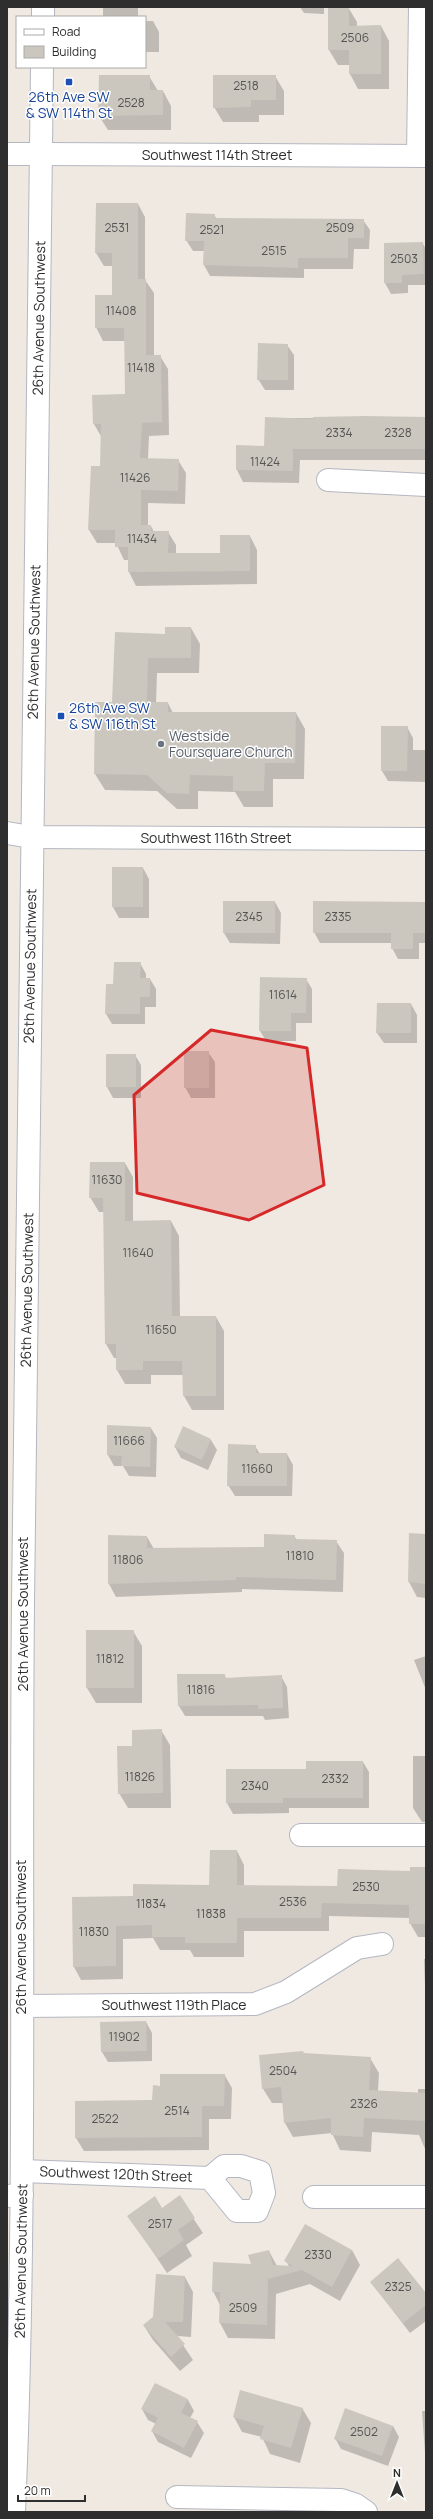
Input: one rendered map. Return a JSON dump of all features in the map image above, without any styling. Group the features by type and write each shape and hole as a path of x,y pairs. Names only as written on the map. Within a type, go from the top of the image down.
{"street":[{"path":"420,7 422,156"},
{"name":"26th Avenue Southwest","path":"14,2512 20,2384 14,2196 22,2171 23,1614 42,68"},
{"name":"Southwest 114th Street","path":"7,154 422,156"},
{"path":"328,480 426,485"},
{"name":"Southwest 116th Street","path":"7,833 32,837 426,839"},
{"path":"301,1836 426,1836"},
{"name":"Southwest 119th Place","path":"22,2006 255,2004 286,1992 357,1948 382,1944"},
{"name":"Southwest 120th Street","path":"22,2171 210,2178"},
{"path":"314,2197 426,2197"},
{"path":"177,2497 341,2500 356,2505 366,2512"}],"highlighted area":[{"path":"211,1030 307,1048 324,1185 249,1220 137,1193 134,1095"}],"building":[{"path":"328,7 349,7 349,26 381,25 381,74 349,74 349,50 328,50"},
{"path":"99,75 150,75 150,90 163,90 163,115 98,116"},
{"path":"213,75 276,75 276,100 251,100 251,107 213,108"},
{"path":"96,203 138,203 138,279 146,279 146,355 161,355 162,422 142,423 140,458 179,459 178,491 141,490 141,525 151,525 151,531 169,531 168,553 220,553 220,535 250,535 250,571 128,572 128,547 115,547 115,530 88,530 91,466 100,466 101,424 93,424 92,395 125,394 124,328 95,328 95,295 112,295 112,253 95,253"},
{"path":"186,213 215,214 215,218 364,219 364,238 348,238 348,258 298,258 298,268 203,265 204,241 185,241"},
{"path":"423,242 424,274 402,275 402,283 384,283 384,243"},
{"path":"258,343 288,344 288,380 257,380"},
{"path":"265,417 313,419 313,417 426,417 426,449 293,449 293,471 236,470 236,445 264,446"},
{"path":"165,627 191,627 191,658 148,658 147,702 168,702 168,712 296,712 295,763 265,763 264,791 233,791 233,776 190,775 189,794 167,793 147,775 94,774 95,702 112,702 115,632 165,634"},
{"path":"381,726 408,726 407,771 381,771"},
{"path":"112,867 143,867 143,907 112,907"},
{"path":"223,901 275,901 275,933 223,933"},
{"path":"313,901 426,902 426,933 413,933 413,949 391,949 391,933 313,933"},
{"path":"114,962 141,962 140,978 150,978 150,997 140,997 140,1014 105,1014 106,984 113,984"},
{"path":"260,977 307,978 306,1013 291,1013 291,1031 259,1031"},
{"path":"377,1003 411,1003 411,1033 376,1033"},
{"path":"184,1051 209,1051 209,1088 184,1088"},
{"path":"106,1054 136,1054 136,1087 106,1087"},
{"path":"90,1162 125,1162 125,1221 171,1220 172,1316 216,1316 216,1396 183,1396 182,1361 143,1361 143,1370 116,1370 116,1344 105,1344 103,1198 89,1198"},
{"path":"107,1425 151,1427 150,1467 121,1466 122,1456 107,1455"},
{"path":"183,1426 211,1439 202,1460 174,1447"},
{"path":"228,1444 256,1445 256,1453 287,1453 287,1486 227,1486"},
{"path":"409,1533 426,1534 426,1584 408,1582"},
{"path":"264,1534 295,1535 295,1539 337,1540 336,1580 236,1577 236,1580 108,1584 108,1535 147,1536 147,1548 264,1547"},
{"path":"86,1630 134,1630 134,1688 86,1688"},
{"path":"177,1674 225,1674 225,1678 282,1675 283,1708 258,1709 258,1705 178,1706"},
{"path":"162,1729 163,1793 118,1794 117,1746 132,1746 132,1730"},
{"path":"306,1761 363,1761 363,1798 283,1798 283,1803 226,1803 226,1769 306,1769"},
{"path":"210,1850 237,1850 237,1885 337,1886 338,1869 410,1871 410,1867 426,1867 426,1924 409,1924 409,1905 322,1903 321,1918 237,1918 237,1943 185,1943 185,1937 152,1937 152,1925 116,1926 116,1966 73,1967 72,1897 133,1896 133,1884 209,1885"},
{"path":"146,2021 147,2051 101,2052 100,2022"},
{"path":"303,2051 304,2053 371,2057 369,2090 426,2093 426,2121 364,2118 363,2137 331,2135 331,2118 284,2123 281,2087 262,2089 259,2055"},
{"path":"160,2074 225,2074 224,2106 202,2106 202,2137 75,2138 75,2101 152,2100 153,2085 160,2086"},
{"path":"180,2195 195,2218 178,2230 184,2240 158,2259 127,2216 155,2196 162,2208"},
{"path":"305,2224 352,2250 332,2287 302,2270 268,2279 267,2325 219,2323 220,2292 212,2292 213,2262 251,2264 248,2255 269,2250 273,2265 293,2266 284,2261"},
{"path":"398,2258 426,2293 426,2305 403,2323 370,2282"},
{"path":"156,2274 185,2276 183,2322 165,2322 185,2344 171,2357 143,2325 153,2317"},
{"path":"155,2383 188,2399 181,2413 198,2421 184,2448 151,2431 158,2418 141,2409"},
{"path":"240,2390 303,2408 291,2448 260,2439 264,2426 233,2417"},
{"path":"345,2408 393,2426 382,2456 334,2439"}],"place":[{"name":"26th Ave SW & SW 114th St","path":"69,82"},
{"name":"26th Ave SW & SW 116th St","path":"61,716"},
{"name":"Westside Foursquare Church","path":"161,744"}]}
